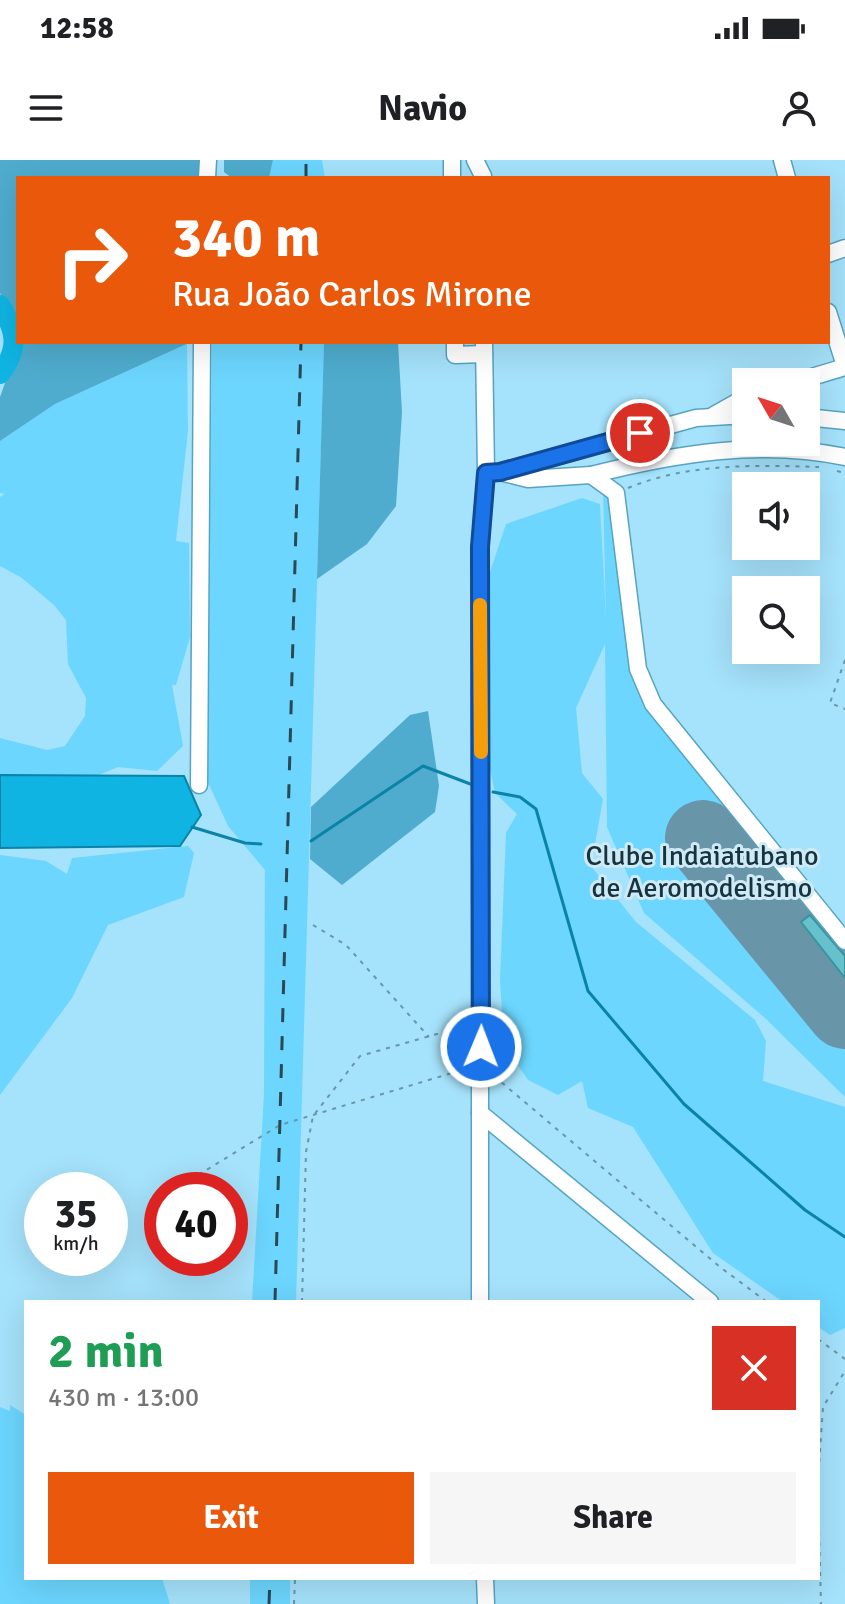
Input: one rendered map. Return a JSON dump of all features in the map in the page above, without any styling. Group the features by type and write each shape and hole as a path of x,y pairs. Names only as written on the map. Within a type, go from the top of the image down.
{"street":[{"path":"475,160 484,171"},
{"path":"820,374 845,366 830,318"},
{"path":"199,785 202,344"},
{"path":"455,344 455,355 484,348 493,472 480,547 480,1300"},
{"path":"713,416 732,405"},
{"path":"493,472 713,416 732,415"},
{"path":"820,418 845,421"},
{"path":"493,472 528,479 591,475 640,463 762,447 817,451 840,464"},
{"path":"591,475 616,493 638,669 653,704 845,941"},
{"path":"480,1113 708,1300"},
{"path":"485,1580 486,1604"}],"path":[{"path":"840,464 845,473"},
{"path":"616,493 676,474 745,465 827,468"},
{"path":"845,660 830,703 845,709"},
{"path":"313,925 346,945 429,1037"},
{"path":"302,1300 306,1152 313,1116 360,1056 429,1037 482,1031"},
{"path":"203,1172 280,1125 480,1064 720,1267 764,1300"},
{"path":"820,1340 845,1359"},
{"path":"820,1452 823,1407 845,1371"},
{"path":"820,1567 821,1604"},
{"path":"294,1604 295,1580"}],"green space":[{"path":"273,160 322,160 325,176 269,176"},
{"path":"187,344 188,430 176,541 189,543 190,637 176,685 172,685 183,746 157,771 118,767 96,776 0,778 0,738 47,750 65,746 85,716 86,698 68,664 66,620 55,606 22,578 0,566 0,497 5,494 0,493 0,441 55,404"},
{"path":"212,344 324,344 296,1300 252,1300 264,1094 265,870 228,826 206,778"},
{"name":"Clube Indaiatubano de Aeromodelismo","path":"603,488 616,493 638,669 653,704 845,941 845,1097 765,1018 644,913 607,827 605,644 576,708 582,773 603,799 591,866 636,922 755,1020 766,1041 763,1081 845,1107 845,1328 830,1335 820,1328 820,1300 780,1300 713,1253 633,1127 588,1108 582,1081 558,1095 528,1080 504,1045 500,980 506,833 517,814 495,793 490,769 488,578 506,524 582,498 600,504 606,618"},
{"path":"188,846 194,853 184,897 108,925 72,998 0,1095 0,855 46,861 67,874 72,858"},
{"path":"10,1405 24,1414 24,1580 163,1580 170,1604 0,1604 0,1407 10,1411"},
{"path":"250,1580 290,1580 290,1604 250,1604"}],"shaded area":[{"path":"0,160 201,160 201,176 16,176 16,344 187,344 55,404 0,441 0,397 10,369 10,314 0,293"},
{"path":"224,160 273,160 269,176 229,176 224,172"},
{"path":"324,344 398,344 402,412 396,506 367,544 317,579"},
{"path":"428,711 439,786 435,812 342,885 310,859 311,807 410,715"},
{"path":"0,775 184,776 201,815 180,846 0,848"}],"building":[{"path":"810,915 845,956 845,978 801,922"}],"waterway":[{"path":"0,305 10,323 14,340 11,356 0,374"},
{"path":"311,841 423,766 473,785"},
{"path":"493,792 520,797 536,809 588,991 684,1104 805,1210 845,1237"},
{"path":"192,827 245,843 261,844"}],"runway":[{"path":"703,838 845,1011"}],"railway":[{"path":"306,160 306,176"},
{"path":"275,1300 301,344"},
{"path":"269,1604 270,1580"}],"slow traffic":[{"path":"480,605 481,752"}],"route":[{"path":"481,1047 480,547 486,473 500,472 640,433"}]}
